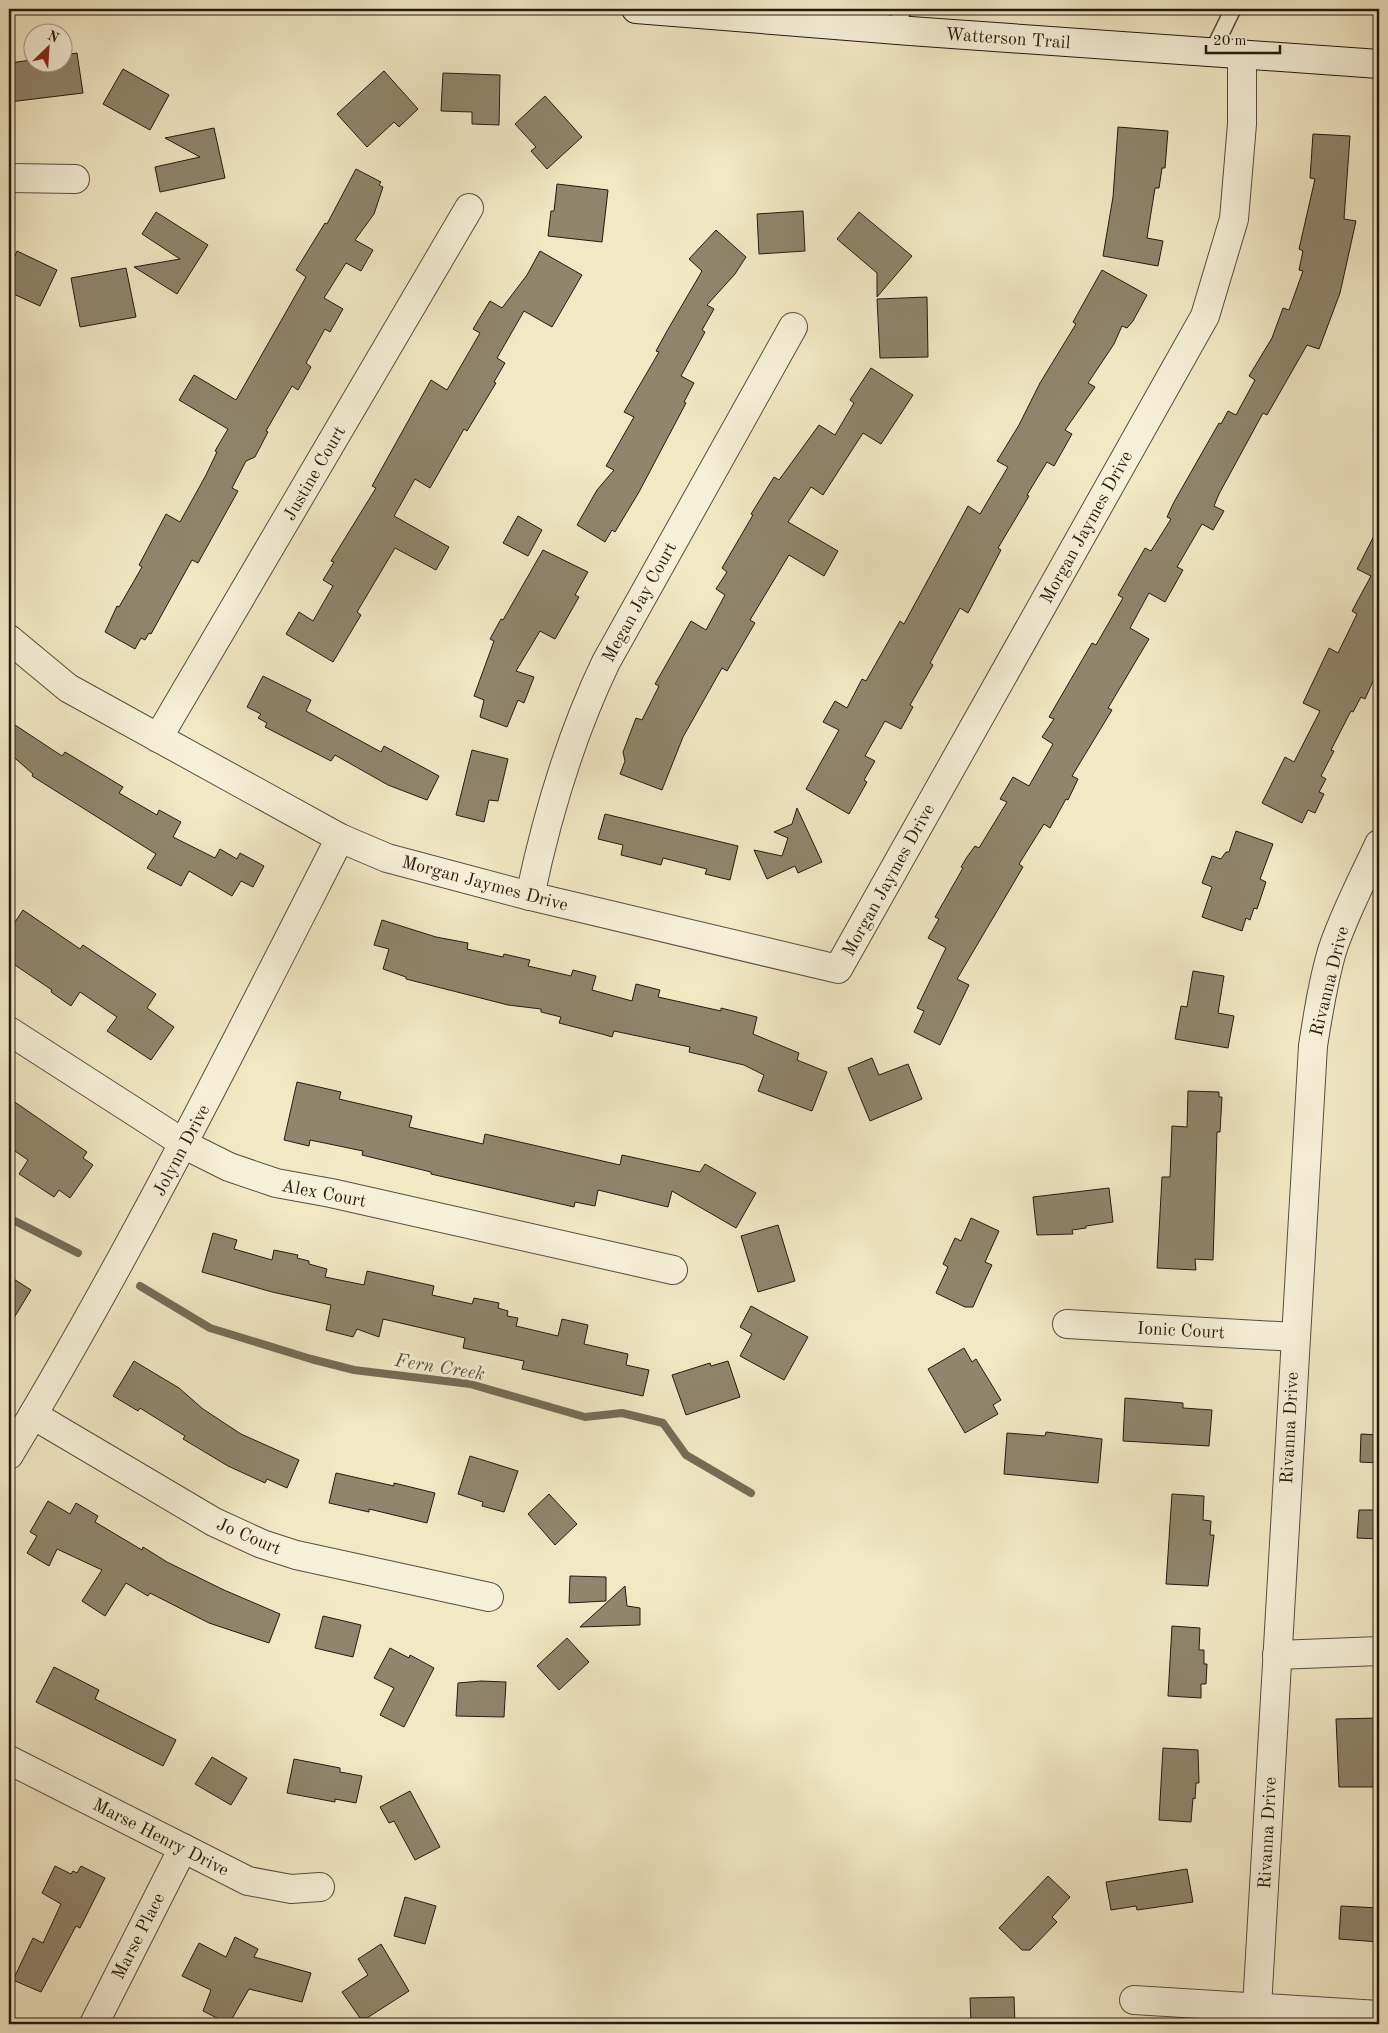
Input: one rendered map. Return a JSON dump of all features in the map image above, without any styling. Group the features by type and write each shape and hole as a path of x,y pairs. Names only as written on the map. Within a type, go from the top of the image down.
{"street":[{"name":"Watterson Trail","path":"636,9 899,19 1212,52 1379,64"},
{"name":"Morgan Jaymes Drive","path":"9,639 68,688 340,838 387,858 530,896 838,969 1205,316 1234,219 1242,124 1242,54"},
{"path":"9,178 75,179"},
{"name":"Justine Court","path":"158,738 469,208"},
{"name":"Megan Jay Court","path":"530,896 544,830 584,707 606,662 793,327"},
{"name":"Jolynn Drive","path":"9,1455 94,1312 185,1142 340,838"},
{"name":"Rivanna Drive","path":"1257,2017 1294,1337 1313,1046 1318,1007 1332,950 1379,844"},
{"name":"Alex Court","path":"9,1031 185,1142 229,1167 276,1183 331,1193 674,1270"},
{"name":"Ionic Court","path":"1067,1324 1294,1337"},
{"name":"Jo Court","path":"32,1415 214,1522 262,1544 296,1554 489,1597"},
{"path":"1277,1655 1379,1651"},
{"name":"Marse Henry Drive","path":"9,1760 248,1881 291,1889 320,1887"},
{"name":"Marse Place","path":"94,2024 183,1848"},
{"path":"1134,2000 1257,2017 1379,2015"}],"lane":[{"path":"1212,52 1233,9"}],"building":[{"path":"77,53 83,93 9,102 9,63 22,61 22,72 72,72 72,54"},
{"path":"123,69 169,95 150,130 103,104"},
{"path":"384,71 418,109 399,127 394,122 367,147 337,114"},
{"path":"443,73 500,75 499,125 472,124 472,112 441,111"},
{"path":"545,96 582,137 547,169 531,151 536,147 515,124"},
{"path":"1118,127 1168,131 1165,168 1162,168 1159,188 1155,188 1147,238 1163,241 1158,266 1103,256 1113,197"},
{"path":"214,128 225,178 160,192 155,167 200,157 165,138"},
{"path":"1313,134 1350,136 1344,219 1356,221 1340,293 1319,349 1307,345 1267,415 1263,413 1214,506 1224,511 1213,530 1202,524 1177,567 1183,570 1165,602 1149,593 1130,628 1149,639 1108,708 1112,710 1072,776 1078,779 1068,800 1066,799 1050,828 1044,824 1019,864 1023,867 957,979 969,985 940,1045 914,1032 924,1011 917,1008 946,948 928,938 939,919 935,917 963,868 961,867 967,857 975,846 979,848 1007,802 1000,799 1013,777 1029,786 1053,744 1042,737 1054,719 1049,717 1092,643 1096,645 1123,598 1118,595 1145,548 1151,551 1171,519 1167,517 1174,502 1219,423 1221,424 1228,411 1236,415 1255,380 1249,376 1272,338 1283,308 1289,310 1303,271 1299,270 1303,251 1299,249 1315,179 1310,178"},
{"path":"356,169 381,182 379,185 383,187 374,214 355,240 373,250 361,271 346,263 324,298 343,309 330,332 325,329 306,363 311,367 298,390 292,386 266,431 268,432 255,457 246,461 232,488 238,491 198,563 192,560 151,634 149,633 145,640 141,638 135,649 105,632 117,606 119,607 142,567 139,565 166,514 180,522 206,475 217,452 215,451 228,429 179,400 194,375 236,400 306,277 296,270 325,223 327,224"},
{"path":"557,184 608,190 602,242 548,236 551,211 554,211"},
{"path":"803,211 805,251 759,254 757,214"},
{"path":"156,212 208,245 177,294 134,267 180,259 142,234"},
{"path":"859,212 912,256 877,297 877,273 837,239"},
{"path":"716,230 746,257 735,274 707,305 714,309 702,330 705,332 681,376 694,383 684,402 686,403 639,492 615,532 612,530 605,542 577,525 597,490 614,470 606,466 634,417 624,412 659,352 656,351 667,331 702,271 689,259"},
{"path":"17,251 57,270 40,306 9,292 9,269"},
{"path":"540,251 582,275 552,327 524,311 497,358 505,363 494,382 496,383 467,431 464,429 430,488 415,479 394,516 449,547 436,570 395,548 357,612 361,615 333,662 286,634 299,612 313,621 333,586 323,580 334,562 331,561 376,488 372,486 431,380 447,390 480,333 473,329 490,301 502,308 527,275"},
{"path":"126,268 136,317 80,327 71,278"},
{"path":"1102,270 1147,295 1133,321 1127,328 1122,326 1114,344 1088,383 1095,387 1065,430 1072,434 1054,466 1047,462 1027,495 1029,496 998,548 1001,550 968,613 960,608 930,663 933,665 910,705 913,707 901,729 885,721 865,756 875,761 864,780 867,782 849,814 806,789 839,730 823,722 835,701 847,708 862,679 866,681 900,621 904,624 968,506 980,514 1008,467 997,461 1019,425 1040,383 1076,324 1073,322"},
{"path":"927,297 928,357 880,358 877,299"},
{"path":"871,368 913,395 881,444 863,433 823,495 811,487 788,522 838,551 824,576 789,555 750,620 755,623 727,671 722,668 683,737 662,790 620,774 625,761 623,752 636,718 642,720 659,686 655,684 691,621 706,630 725,595 716,589 727,572 722,568 753,515 751,514 774,477 779,480 819,425 835,435 854,403 850,400"},
{"path":"518,516 542,530 528,556 503,543"},
{"path":"1379,526 1379,668 1365,699 1361,697 1353,712 1351,711 1331,750 1334,751 1321,776 1326,779 1319,792 1324,794 1315,813 1308,810 1302,823 1262,803 1285,757 1294,762 1320,711 1303,703 1329,648 1338,653 1357,614 1352,611 1371,576 1357,569"},
{"path":"543,550 588,572 575,595 579,597 555,639 540,631 516,671 534,677 524,703 518,700 507,727 480,717 484,700 474,696 494,641 490,639"},
{"path":"263,676 311,700 306,711 381,752 384,746 439,776 427,800 388,785 335,755 331,761 265,727 267,723 258,718 261,714 247,707"},
{"path":"9,721 62,756 65,752 123,787 119,793 157,815 159,810 181,822 173,837 215,858 220,849 237,859 240,853 264,866 253,887 241,881 232,896 189,871 181,886 147,868 156,854 32,776 33,774 9,753"},
{"path":"472,750 508,759 498,801 489,800 484,822 456,815"},
{"path":"797,808 822,862 798,873 795,866 767,879 754,850 782,856 788,838 774,832 792,824"},
{"path":"605,814 738,846 730,880 705,874 707,869 663,858 661,865 621,855 623,845 598,839"},
{"path":"1236,831 1273,844 1260,879 1266,882 1257,909 1254,908 1250,920 1246,918 1242,931 1202,917 1212,887 1202,883 1212,856 1221,859 1226,852 1229,852"},
{"path":"23,910 80,949 83,945 156,994 147,1008 174,1027 151,1060 107,1031 117,1017 80,992 71,1006 51,992 52,990 9,961 9,931"},
{"path":"382,920 436,937 468,943 467,949 503,957 504,954 530,960 528,966 571,976 573,970 596,976 592,990 632,1001 636,984 660,990 658,997 721,1011 721,1008 757,1017 753,1034 799,1053 797,1060 827,1072 812,1111 758,1091 764,1075 744,1065 689,1052 690,1047 614,1031 612,1037 559,1023 561,1017 541,1012 541,1009 508,1005 406,979 406,977 383,969 389,949 374,945"},
{"path":"1193,971 1224,976 1218,1013 1234,1016 1228,1048 1175,1039 1181,1006 1187,1007"},
{"path":"872,1058 879,1075 908,1064 922,1099 870,1121 848,1068"},
{"path":"297,1082 341,1092 339,1099 412,1116 409,1127 483,1144 485,1134 620,1165 622,1155 700,1172 705,1164 756,1193 736,1228 672,1191 668,1207 598,1190 595,1206 575,1202 574,1207 431,1174 431,1172 362,1155 363,1151 310,1140 309,1146 284,1140"},
{"path":"1188,1091 1219,1092 1219,1097 1222,1097 1220,1132 1217,1132 1213,1260 1195,1259 1196,1270 1157,1268 1162,1177 1170,1177 1172,1126 1187,1127"},
{"path":"9,1098 87,1152 83,1158 93,1165 70,1198 59,1190 54,1197 19,1174 28,1160 9,1147"},
{"path":"1109,1188 1113,1222 1072,1230 1073,1234 1037,1235 1033,1197"},
{"path":"971,1218 999,1231 985,1262 992,1265 973,1307 965,1307 936,1293 948,1267 943,1264 955,1238 961,1241"},
{"path":"778,1225 795,1281 758,1292 741,1236"},
{"path":"213,1233 237,1240 234,1249 272,1260 274,1250 298,1255 297,1258 309,1261 309,1264 327,1269 325,1277 364,1285 367,1271 434,1286 432,1295 472,1304 474,1298 499,1303 498,1308 508,1311 507,1316 518,1318 516,1326 558,1336 562,1319 588,1325 584,1344 628,1354 626,1365 649,1370 643,1396 522,1369 524,1361 463,1348 465,1338 383,1319 379,1337 357,1329 353,1337 326,1330 331,1305 272,1292 202,1272"},
{"path":"9,1276 31,1290 9,1326"},
{"path":"751,1306 808,1337 784,1380 740,1356 752,1334 740,1327"},
{"path":"964,1348 972,1362 976,1359 1001,1400 993,1405 998,1414 965,1433 928,1369"},
{"path":"134,1361 179,1388 203,1409 241,1434 299,1460 287,1488 267,1479 265,1483 228,1466 183,1439 185,1436 140,1408 138,1411 113,1396"},
{"path":"728,1361 740,1397 686,1415 672,1375 710,1363 711,1366"},
{"path":"1125,1398 1183,1403 1183,1408 1212,1410 1209,1446 1123,1441"},
{"path":"1046,1432 1102,1439 1098,1483 1004,1474 1007,1433 1045,1436"},
{"path":"1361,1434 1379,1435 1379,1463 1360,1462"},
{"path":"470,1456 518,1471 504,1512 482,1506 483,1502 458,1494"},
{"path":"336,1473 394,1486 394,1483 435,1493 427,1523 369,1509 369,1512 329,1503"},
{"path":"549,1494 577,1524 555,1545 528,1514"},
{"path":"1172,1494 1204,1496 1203,1520 1211,1521 1210,1535 1214,1535 1208,1586 1166,1584"},
{"path":"48,1501 70,1514 76,1503 98,1516 95,1522 142,1550 143,1547 167,1562 224,1590 280,1614 269,1643 209,1623 150,1593 148,1596 126,1583 105,1616 82,1601 102,1570 57,1549 49,1566 27,1553 37,1536 30,1532"},
{"path":"1359,1510 1379,1510 1379,1539 1357,1538"},
{"path":"570,1576 606,1577 606,1601 569,1603"},
{"path":"625,1586 627,1606 640,1608 640,1625 580,1627"},
{"path":"323,1616 361,1625 353,1657 315,1648"},
{"path":"1172,1626 1200,1628 1199,1650 1204,1650 1204,1664 1207,1664 1206,1684 1201,1684 1201,1698 1168,1696"},
{"path":"567,1638 589,1662 559,1690 537,1666"},
{"path":"390,1648 409,1658 410,1655 434,1668 404,1727 380,1715 394,1688 374,1678"},
{"path":"54,1667 99,1690 95,1699 176,1740 163,1766 36,1702"},
{"path":"481,1681 506,1682 504,1717 456,1716 458,1683"},
{"path":"1379,1718 1379,1770 1374,1770 1373,1787 1339,1787 1336,1719"},
{"path":"1163,1748 1198,1750 1199,1783 1196,1783 1191,1822 1159,1820"},
{"path":"212,1757 247,1778 231,1805 195,1784"},
{"path":"294,1759 340,1768 340,1772 362,1776 356,1803 335,1799 335,1802 287,1793"},
{"path":"410,1791 440,1847 415,1860 394,1821 389,1823 380,1807"},
{"path":"55,1866 71,1874 73,1871 77,1873 81,1866 105,1878 80,1928 76,1926 41,1992 13,1980 33,1938 43,1943 61,1904 42,1893"},
{"path":"1187,1869 1193,1902 1137,1910 1136,1906 1111,1910 1106,1882"},
{"path":"1048,1876 1070,1897 1052,1917 1057,1922 1030,1950 1022,1950 999,1928"},
{"path":"405,1897 436,1906 425,1944 394,1936"},
{"path":"1341,1906 1379,1908 1379,1942 1339,1939"},
{"path":"235,1937 258,1949 254,1957 311,1973 302,2002 249,1989 229,2024 203,2011 211,1990 182,1976 199,1943 226,1957"},
{"path":"381,1944 409,1991 367,2018 360,2018 342,1992 368,1975 358,1959"},
{"path":"1014,1997 1015,2024 971,2024 970,1998"}],"waterway":[{"name":"Fern Creek","path":"9,1218 78,1253"},
{"name":"Fern Creek","path":"140,1286 210,1328 311,1359 354,1370 470,1384 585,1417 622,1413 663,1423 686,1455 751,1493"}]}
